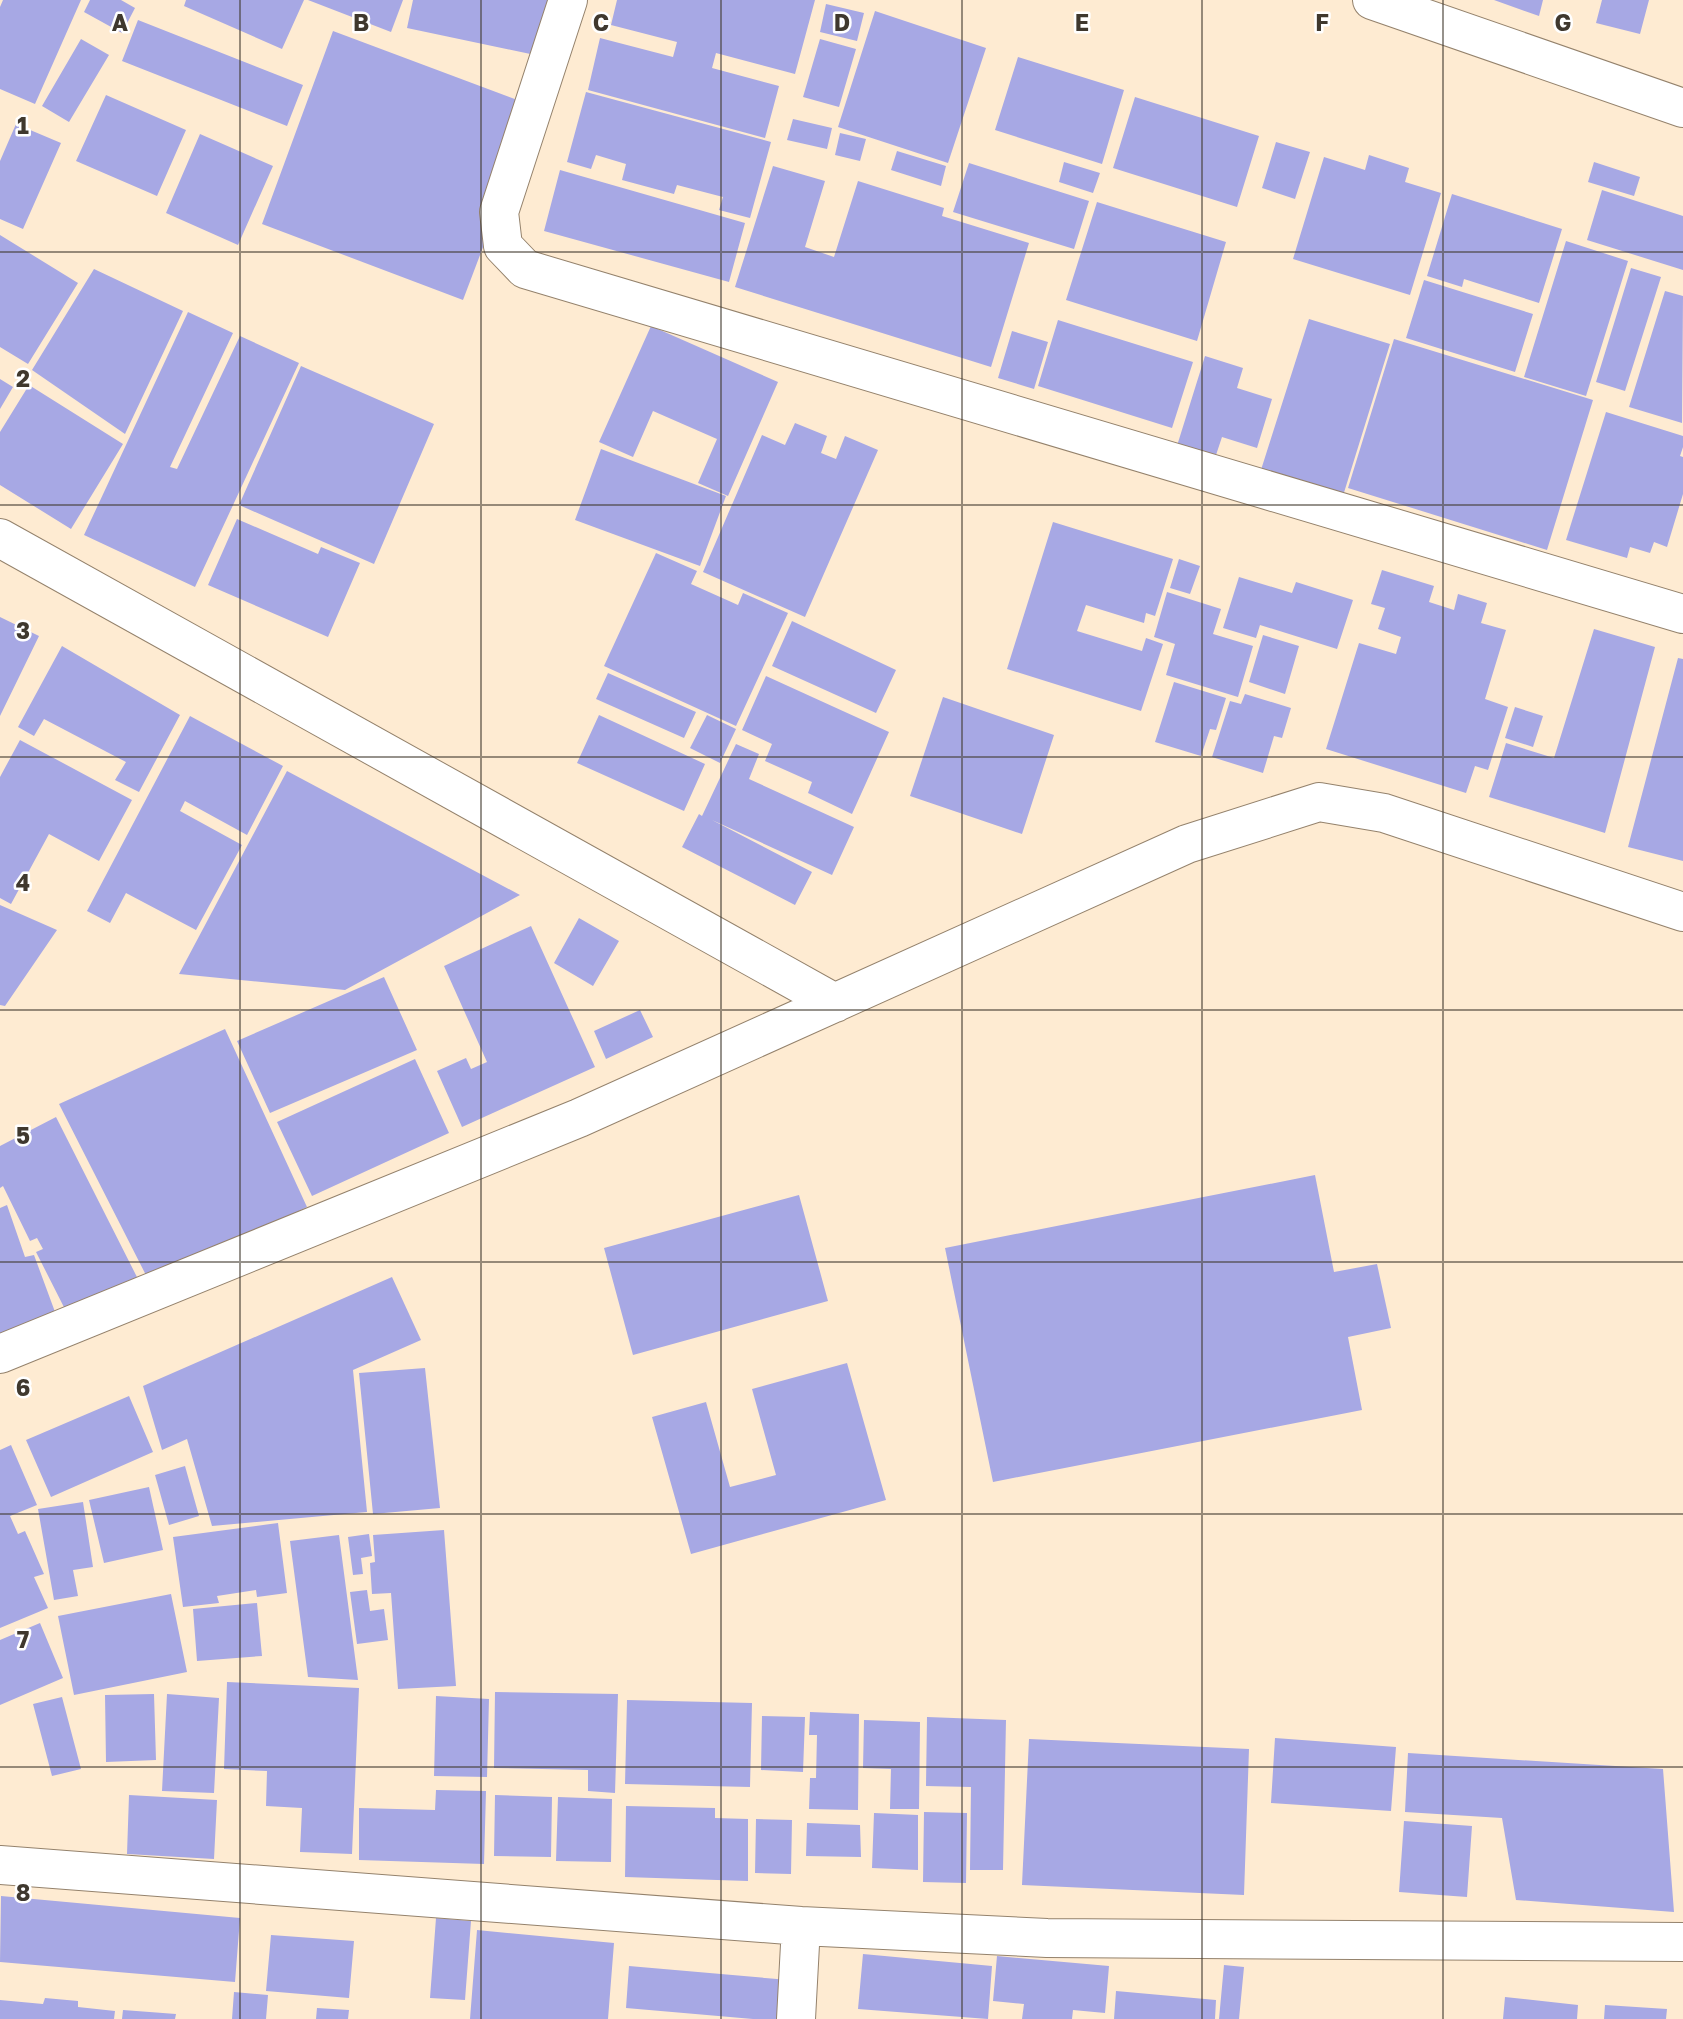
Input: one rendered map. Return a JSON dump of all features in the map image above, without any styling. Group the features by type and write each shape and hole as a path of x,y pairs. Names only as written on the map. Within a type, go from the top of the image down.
{"street":[{"path":"568,0 499,212 503,246 525,270 1683,614"},
{"path":"1372,0 1683,108"},
{"path":"0,538 835,1003"},
{"path":"0,1354 579,1118 1187,844 1319,802 1384,813 1683,912"},
{"path":"0,1865 802,1926 1047,1938 1683,1942"},
{"path":"796,2019 802,1926"}],"building":[{"path":"3,0 81,0 35,104 0,89 0,7"},
{"path":"90,0 121,0 135,8 122,33 84,12"},
{"path":"186,0 304,0 282,49 184,6"},
{"path":"308,0 403,0 391,32"},
{"path":"413,0 573,0 554,59 407,28"},
{"path":"617,0 815,0 795,74 716,53 712,68 779,86 765,138 588,90 600,38 673,57 677,42 611,25"},
{"path":"1494,0 1543,0 1539,16"},
{"path":"1602,0 1649,0 1640,34 1596,23"},
{"path":"826,4 864,13 857,41 820,32"},
{"path":"875,11 986,48 948,163 838,127"},
{"path":"138,20 303,85 287,126 122,61"},
{"path":"333,31 536,107 463,300 262,224"},
{"path":"81,39 109,55 69,122 42,106"},
{"path":"820,39 856,49 839,107 803,97"},
{"path":"1018,57 1124,90 1102,164 995,130"},
{"path":"586,92 771,142 750,218 719,210 723,197 677,185 674,194 622,180 626,164 596,155 591,169 567,162"},
{"path":"106,95 186,130 157,196 76,161"},
{"path":"1135,97 1259,136 1237,207 1113,168"},
{"path":"793,119 832,128 827,149 787,140"},
{"path":"16,124 61,143 23,229 0,219 0,161"},
{"path":"840,133 866,139 860,161 835,155"},
{"path":"200,134 273,166 238,245 166,213"},
{"path":"1276,142 1310,152 1295,199 1262,188"},
{"path":"897,151 946,166 941,186 891,170"},
{"path":"1369,155 1409,168 1405,182 1441,193 1410,295 1293,259 1324,157 1365,170"},
{"path":"1064,162 1100,173 1093,193 1059,182"},
{"path":"1594,162 1640,177 1634,196 1588,182"},
{"path":"969,163 1089,201 1074,249 953,212"},
{"path":"773,166 825,181 805,247 834,257 858,181 944,208 942,216 1029,243 991,367 735,287"},
{"path":"560,170 745,223 729,282 544,231"},
{"path":"1602,190 1683,216 1683,270 1587,240"},
{"path":"1452,194 1562,229 1539,303 1464,279 1462,287 1427,276"},
{"path":"1097,202 1226,242 1197,341 1066,300"},
{"path":"0,235 78,283 28,364 0,347"},
{"path":"1566,241 1628,261 1586,396 1524,377"},
{"path":"1631,268 1661,277 1625,391 1596,382"},
{"path":"94,269 183,311 125,434 32,370"},
{"path":"1424,280 1533,314 1515,372 1406,338"},
{"path":"1665,291 1683,296 1682,423 1629,407"},
{"path":"188,312 233,333 170,467 177,469 240,336 299,363 195,587 84,535"},
{"path":"1309,319 1390,344 1342,499 1260,473"},
{"path":"1058,320 1193,362 1172,428 1038,386"},
{"path":"651,326 778,382 728,496 698,483 717,439 653,411 633,457 599,442"},
{"path":"1012,331 1048,342 1034,389 998,378"},
{"path":"1394,339 1593,400 1547,550 1348,488"},
{"path":"1205,356 1243,368 1237,388 1272,399 1257,448 1222,437 1214,461 1176,449"},
{"path":"301,366 434,424 374,564 239,505"},
{"path":"0,379 13,387 0,409"},
{"path":"29,385 123,444 71,529 0,485 0,432"},
{"path":"1606,412 1683,436 1680,456 1683,457 1683,494 1667,547 1654,542 1650,553 1630,547 1627,558 1566,540"},
{"path":"795,423 827,436 821,453 836,459 845,436 878,450 805,617 703,572 762,435 785,445"},
{"path":"601,449 726,496 700,566 575,520"},
{"path":"237,519 318,554 321,547 360,563 328,637 208,585"},
{"path":"1053,522 1173,559 1155,616 1146,613 1144,623 1086,605 1077,631 1142,651 1146,638 1163,644 1141,711 1007,669"},
{"path":"656,553 697,571 691,584 738,605 743,593 788,613 736,726 604,666"},
{"path":"1179,559 1200,566 1190,594 1170,588"},
{"path":"1382,570 1434,586 1429,602 1454,610 1458,594 1487,603 1481,623 1506,630 1485,699 1508,707 1488,770 1475,766 1466,793 1326,749 1359,643 1396,654 1401,637 1378,629 1385,608 1371,604"},
{"path":"1239,577 1292,593 1296,582 1353,600 1337,649 1260,625 1256,638 1223,628"},
{"path":"1167,592 1221,609 1213,634 1253,646 1238,697 1166,675 1175,644 1154,637"},
{"path":"0,617 39,636 0,716"},
{"path":"792,621 896,670 876,713 772,666"},
{"path":"1594,629 1655,647 1605,833 1489,797 1506,743 1554,758"},
{"path":"1263,635 1299,646 1285,694 1249,682"},
{"path":"62,646 180,715 139,792 115,780 126,762 44,719 34,736 18,727"},
{"path":"1678,658 1683,659 1683,861 1628,847"},
{"path":"608,673 696,712 684,738 596,699"},
{"path":"766,676 889,732 852,814 808,793 812,782 765,761 772,744 742,730"},
{"path":"1174,682 1226,698 1216,730 1210,729 1201,756 1155,742"},
{"path":"1245,694 1291,708 1282,738 1274,736 1263,773 1212,757 1230,701 1241,704"},
{"path":"943,697 1054,735 1022,834 910,796"},
{"path":"1515,707 1543,716 1533,747 1505,738"},
{"path":"599,715 705,764 684,811 577,763"},
{"path":"707,715 736,729 720,763 690,748"},
{"path":"190,716 283,766 247,835 185,801 180,811 242,845 196,930 126,893 110,923 87,911"},
{"path":"20,740 132,800 99,861 49,834 11,904 0,898 0,777"},
{"path":"736,744 759,754 749,779 854,827 832,875 712,820 812,872 795,905 682,847 699,814 702,816"},
{"path":"287,771 520,895 345,990 179,974"},
{"path":"0,905 57,930 5,1006 0,1005"},
{"path":"579,918 619,941 593,986 554,963"},
{"path":"531,926 595,1067 462,1127 437,1071 466,1058 471,1069 487,1062 444,966"},
{"path":"384,977 417,1050 270,1113 237,1041"},
{"path":"640,1010 653,1037 606,1059 594,1031"},
{"path":"225,1029 307,1207 151,1285 59,1104"},
{"path":"415,1059 449,1133 312,1196 277,1122"},
{"path":"56,1117 141,1285 71,1321 36,1252 43,1249 37,1238 30,1241 3,1186 0,1188 0,1146"},
{"path":"1315,1175 1334,1272 1377,1264 1391,1328 1348,1337 1362,1410 993,1482 945,1248"},
{"path":"799,1195 828,1301 633,1355 604,1248"},
{"path":"7,1205 25,1257 34,1255 58,1320 0,1340 0,1208"},
{"path":"392,1277 421,1340 353,1370 367,1512 212,1526 187,1439 162,1450 143,1386"},
{"path":"847,1363 886,1500 691,1554 652,1417 706,1402 730,1487 776,1475 752,1389"},
{"path":"425,1368 440,1508 373,1514 359,1373"},
{"path":"129,1396 153,1452 51,1497 26,1440"},
{"path":"11,1445 37,1505 10,1516 18,1534 25,1531 44,1574 34,1577 48,1608 0,1628 0,1450"},
{"path":"185,1466 199,1516 169,1525 155,1475"},
{"path":"149,1487 163,1550 104,1563 89,1500"},
{"path":"83,1502 93,1567 73,1570 78,1596 54,1600 38,1509"},
{"path":"278,1523 287,1593 257,1597 256,1590 217,1596 219,1603 183,1607 173,1537"},
{"path":"444,1530 456,1686 398,1689 391,1593 372,1594 370,1563 375,1562 373,1535"},
{"path":"369,1534 372,1556 361,1558 363,1574 353,1575 348,1537"},
{"path":"339,1535 358,1680 308,1677 290,1541"},
{"path":"367,1590 370,1611 384,1609 388,1640 357,1644 350,1592"},
{"path":"171,1594 187,1672 74,1695 58,1616"},
{"path":"257,1603 262,1656 197,1661 193,1609"},
{"path":"40,1623 63,1678 0,1705 0,1640"},
{"path":"227,1682 359,1688 352,1854 300,1852 302,1808 266,1806 267,1771 224,1769"},
{"path":"495,1692 618,1694 615,1793 588,1791 588,1770 494,1768"},
{"path":"154,1694 156,1760 106,1762 105,1695"},
{"path":"167,1694 219,1698 214,1793 162,1791"},
{"path":"436,1696 489,1699 487,1777 434,1776"},
{"path":"62,1697 81,1769 52,1776 33,1704"},
{"path":"627,1700 752,1703 750,1787 625,1784"},
{"path":"810,1712 859,1714 858,1810 809,1809 810,1778 816,1778 817,1735 809,1735"},
{"path":"762,1716 805,1717 803,1772 761,1770"},
{"path":"927,1717 1006,1720 1003,1870 970,1870 971,1787 926,1786"},
{"path":"864,1720 920,1722 919,1809 890,1809 891,1769 863,1768"},
{"path":"1275,1738 1396,1747 1391,1811 1271,1803"},
{"path":"1029,1739 1249,1749 1244,1895 1022,1885"},
{"path":"1408,1753 1663,1769 1674,1912 1516,1900 1502,1818 1405,1812"},
{"path":"436,1790 486,1791 484,1864 359,1860 359,1808 435,1810"},
{"path":"129,1795 217,1800 214,1859 127,1854"},
{"path":"495,1795 552,1797 551,1857 494,1856"},
{"path":"558,1797 612,1799 611,1862 556,1861"},
{"path":"626,1806 715,1808 715,1818 748,1819 748,1881 625,1877"},
{"path":"924,1812 967,1813 966,1883 923,1882"},
{"path":"874,1813 918,1815 918,1870 872,1868"},
{"path":"756,1819 792,1820 791,1874 755,1873"},
{"path":"1404,1821 1472,1826 1467,1897 1399,1892"},
{"path":"807,1823 860,1825 861,1857 806,1856"},
{"path":"1,1896 240,1918 235,1982 0,1962"},
{"path":"436,1918 471,1921 465,2000 430,1998"},
{"path":"477,1930 614,1943 608,2019 470,2019"},
{"path":"271,1935 354,1941 349,1998 266,1991"},
{"path":"863,1954 992,1966 988,2019 858,2009"},
{"path":"997,1956 1109,1966 1105,2013 1073,2010 1072,2019 1022,2019 1024,2004 993,2001"},
{"path":"1224,1965 1244,1967 1239,2019 1219,2019"},
{"path":"629,1966 789,1980 786,2019 753,2019 626,2008"},
{"path":"1116,1991 1216,2000 1215,2019 1114,2019"},
{"path":"234,1992 268,1995 266,2019 232,2019"},
{"path":"1505,1997 1578,2005 1577,2019 1503,2019"},
{"path":"45,1998 78,2001 78,2007 115,2011 114,2019 0,2019 0,2000 43,2004"},
{"path":"1605,2005 1667,2009 1666,2019 1604,2019"},
{"path":"317,2008 349,2010 348,2019 316,2019"},
{"path":"123,2010 176,2014 175,2019 122,2019"}]}
